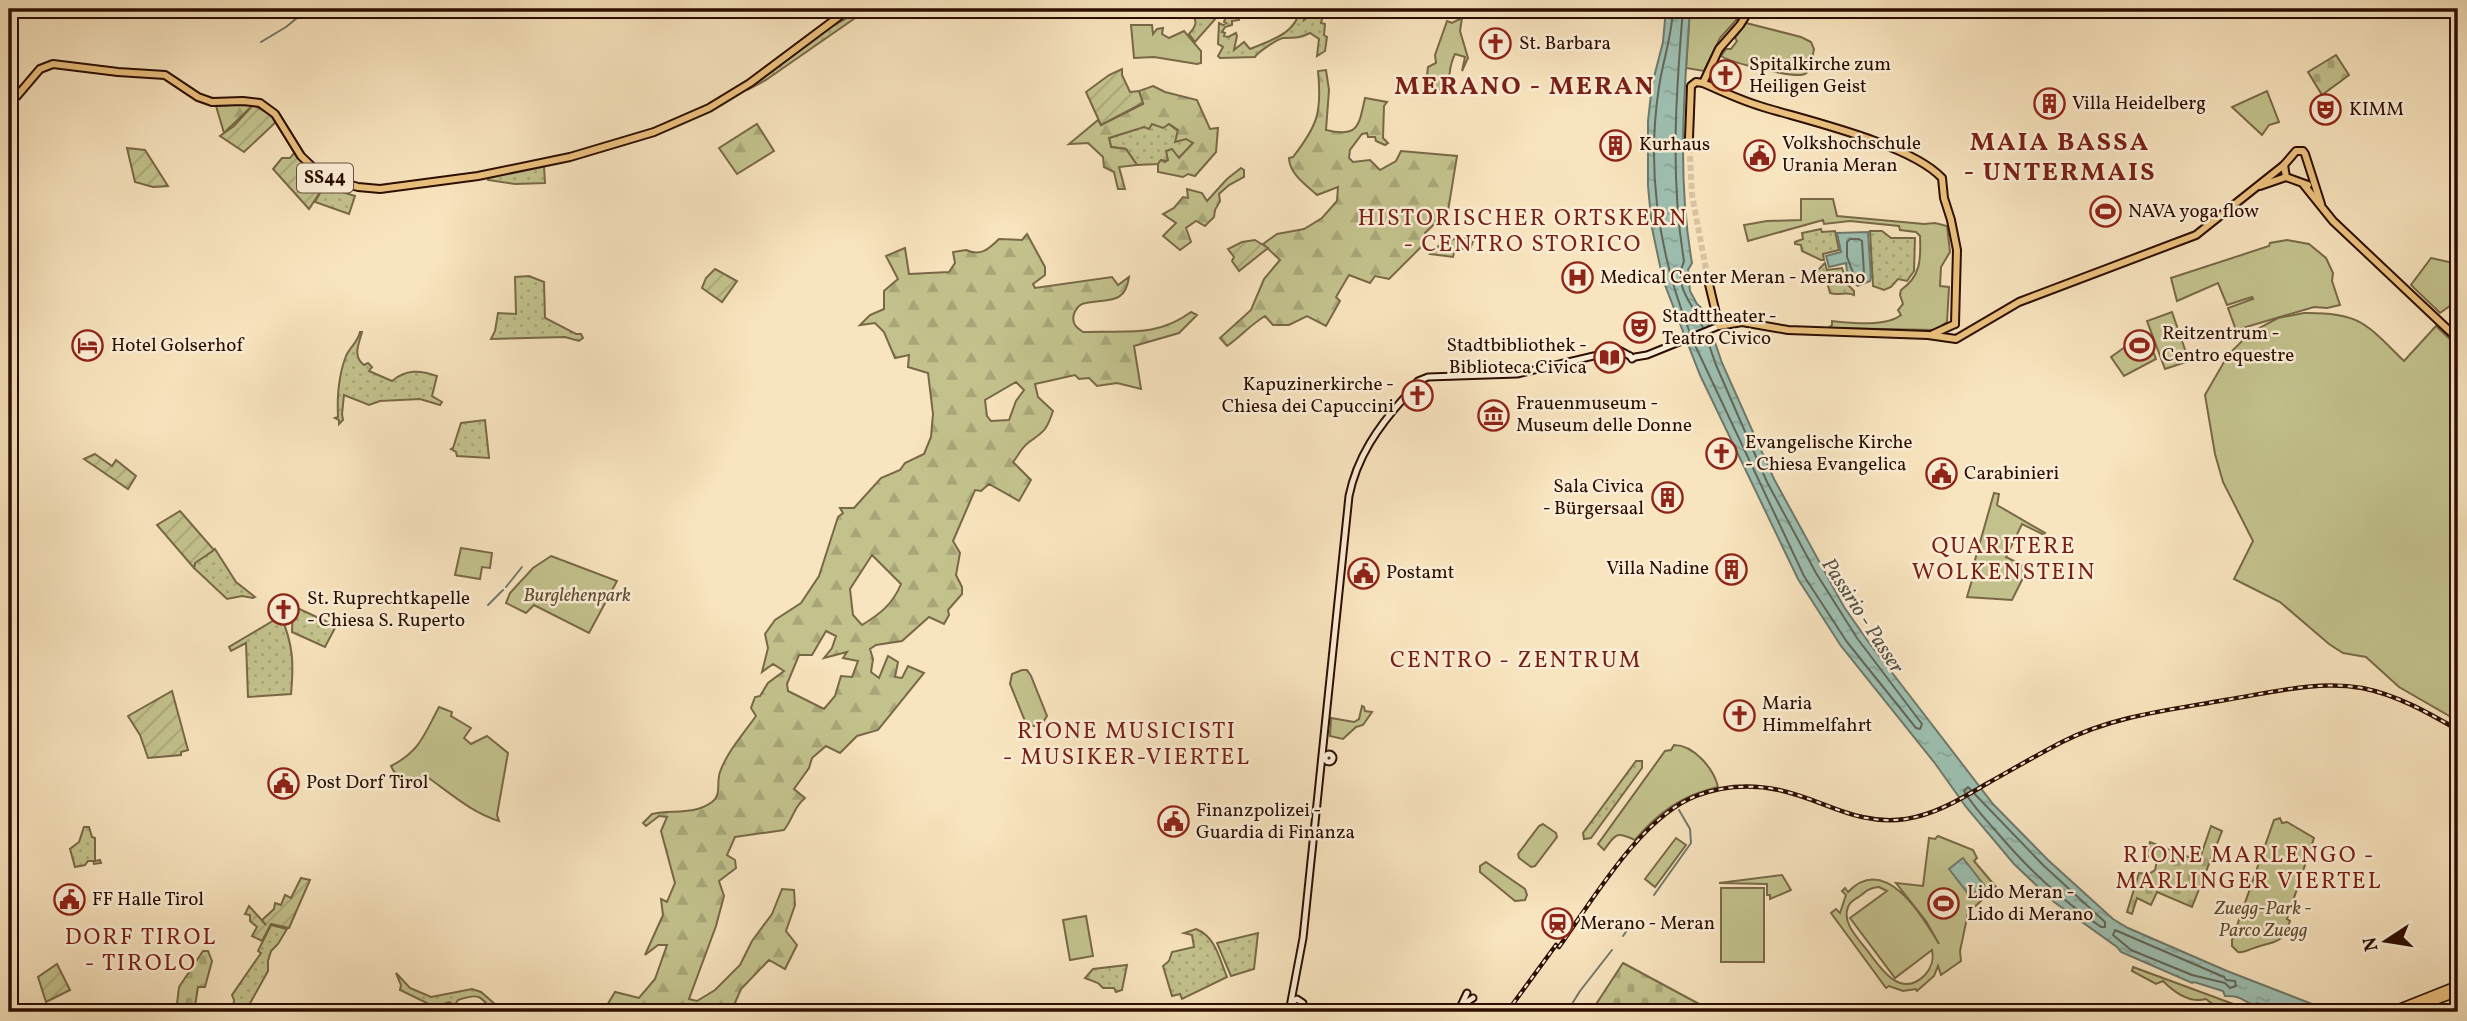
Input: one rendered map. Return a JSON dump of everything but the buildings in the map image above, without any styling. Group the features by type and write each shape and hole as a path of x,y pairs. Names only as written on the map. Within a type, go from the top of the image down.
{"highway":[{"path":"2390,1012 2457,987"},
{"path":"2404,1012 2457,987"}],"main road":[{"name":"SS44","path":"9,101 17,96 40,69 53,64 112,72 165,75 198,97 212,102 260,103 275,114 301,156 323,177 358,187 380,189 478,176 570,157 654,132 695,115 728,97 849,9"},
{"path":"1703,83 1719,49 1750,9"},
{"path":"1689,138 1691,88 1694,83 1703,83 1754,104 1865,138 1934,171 1942,178 1956,241 1960,329 1956,339 1948,333"},
{"path":"1293,1003 1303,1005 1299,1012 1294,1011 1293,1003 1304,928 1320,770 1325,758 1324,740 1352,481 1364,452 1418,382 1424,378 1515,375 1615,351 1624,350 1632,356 1653,354 1719,326 1742,322 1788,330 1928,335 1970,329 2035,296 2187,240 2212,224 2284,166 2296,151 2303,151 2311,169 2320,204"},
{"path":"2284,166 2286,177"},
{"path":"2259,186 2286,177 2304,186 2333,221 2458,339"},
{"path":"2304,186 2312,181"},
{"path":"1708,280 1719,326"},
{"path":"1458,1012 1470,996"}],"green space":[{"path":"863,9 868,9 766,80 747,90 829,28"},
{"path":"1182,9 1224,9 1195,42 1189,34 1195,25 1194,18 1190,12 1180,18"},
{"path":"1228,9 1236,9 1239,20 1232,21 1232,25 1225,27 1222,32 1228,37 1236,33 1234,50 1244,42 1250,49 1281,35 1293,25 1300,9 1306,9 1304,20 1318,9 1329,9 1328,15 1323,15 1321,23 1325,24 1324,35 1327,37 1325,51 1317,56 1319,39 1310,33 1280,39 1255,57 1220,58 1218,56 1223,47 1218,44 1219,23 1226,23 1227,13 1230,16"},
{"path":"1690,9 1723,9 1722,14 1738,18 1720,38 1704,71 1686,68"},
{"path":"1462,18 1460,31 1468,58 1462,71 1465,57 1455,54 1444,93 1426,84 1428,67 1436,63 1435,55 1447,21 1452,23"},
{"path":"1746,23 1811,42 1814,49 1810,69 1801,75 1785,74 1721,56 1726,49 1731,49"},
{"path":"1131,25 1152,25 1153,34 1157,29 1163,28 1162,34 1169,38 1184,31 1201,51 1201,63 1154,57 1134,58"},
{"path":"2336,55 2349,75 2322,95 2308,72"},
{"path":"1122,69 1130,92 1139,91 1143,103 1101,125 1086,92"},
{"path":"1326,70 1329,90 1326,130 1345,132 1355,128 1365,98 1387,102 1384,106 1383,138 1388,143 1385,145 1376,141 1375,137 1368,137 1367,133 1362,134 1350,150 1349,158 1353,162 1370,160 1380,170 1396,161 1401,151 1457,156 1448,211 1425,233 1426,242 1389,279 1375,276 1370,283 1349,275 1336,297 1340,301 1326,326 1307,316 1289,325 1273,325 1265,316 1227,346 1220,338 1251,310 1264,279 1280,260 1263,244 1277,234 1304,229 1322,218 1337,201 1338,187 1317,195 1295,174 1289,158 1293,157 1313,127 1319,97 1318,71"},
{"path":"1153,86 1197,100 1210,129 1218,128 1216,152 1195,176 1188,174 1183,177 1158,172 1161,160 1168,160 1166,151 1172,149 1179,158 1193,143 1186,139 1175,142 1178,130 1169,124 1163,128 1152,124 1149,129 1144,127 1109,138 1111,147 1126,149 1137,165 1119,167 1125,189 1118,189 1114,172 1104,167 1103,157 1088,143 1069,144 1098,120 1101,125 1143,104 1139,91"},
{"path":"2267,91 2279,122 2269,125 2262,135 2232,107"},
{"path":"253,105 224,133 216,106"},
{"path":"253,105 270,114 276,122 244,152 220,136 234,126"},
{"path":"757,124 774,151 737,174 719,148"},
{"path":"1152,124 1169,124 1193,143 1179,157 1161,160 1158,164 1137,165 1126,149 1111,147 1109,138"},
{"path":"127,148 145,150 168,186 153,187 135,182"},
{"path":"294,153 311,172 326,183 309,209 273,169 282,158 290,158"},
{"path":"544,166 545,183 515,184 488,180 488,177"},
{"path":"1241,168 1244,170 1244,177 1219,194 1220,201 1214,217 1205,226 1196,221 1186,228 1191,242 1180,250 1163,236 1176,223 1163,214 1174,208 1183,197 1188,198 1187,189 1202,193 1207,201"},
{"path":"326,182 343,187 342,192 355,196 349,214 315,202"},
{"path":"1801,199 1833,199 1837,216 1947,226 1950,252 1941,267 1940,286 1949,287 1947,322 1935,330 1828,328 1832,321 1878,323 1901,315 1898,310 1903,304 1901,290 1916,273 1920,236 1916,232 1900,230 1899,226 1850,221 1824,224 1823,220 1748,241 1744,225 1801,220"},
{"path":"1821,229 1822,232 1835,231 1839,250 1823,254 1824,260 1802,251 1801,245 1795,244 1803,239 1802,233"},
{"path":"1870,231 1882,231 1891,238 1915,238 1914,271 1907,281 1898,279 1884,290 1873,286"},
{"path":"1027,234 1045,267 1045,275 1033,284 1035,288 1112,277 1118,285 1129,277 1124,293 1119,297 1083,304 1077,308 1074,322 1083,332 1139,331 1165,326 1191,312 1197,315 1179,333 1134,346 1141,389 1117,383 1097,386 1089,378 1079,379 1075,375 1035,384 1038,397 1053,411 1044,430 1026,445 1013,462 1031,480 1019,501 989,484 981,491 975,490 953,541 960,553 956,575 962,587 962,594 948,610 949,615 944,624 929,617 902,641 876,645 870,649 873,659 871,672 879,678 888,656 898,662 895,677 902,678 908,666 924,673 878,730 857,736 840,753 826,746 812,758 809,768 794,789 805,798 784,830 735,837 727,855 735,860 736,868 719,881 724,896 689,999 697,1001 715,990 740,965 752,941 772,914 782,889 794,890 795,905 786,931 797,945 785,969 769,960 741,989 731,1012 603,1012 615,992 639,998 655,979 667,945 658,945 645,955 663,915 661,899 667,902 675,883 661,831 667,817 659,816 646,826 643,823 652,814 690,811 715,799 723,765 756,716 751,708 755,697 760,696 768,683 784,671 773,664 762,672 768,648 765,634 775,620 801,603 819,576 838,517 843,513 840,508 854,508 881,478 900,470 905,463 924,454 931,437 933,414 928,373 908,367 909,355 895,358 884,332 875,323 860,325 870,315 884,309 884,291 898,279 886,256 905,248 909,274 949,272 955,263 953,252 980,252 999,239 1022,240","holes":["1016,382 1024,390 1016,401 1009,420 991,421 987,416 985,400","872,555 901,584 885,608 862,625 853,615 850,589","826,631 836,636 832,648 824,658 847,652 843,658 858,661 852,677 841,676 835,696 824,709 788,691 787,684 799,655 812,655"]},
{"path":"1474,239 1470,249 1455,249 1453,257 1430,254 1445,240"},
{"path":"1255,240 1268,248 1239,271 1228,249 1242,242"},
{"path":"2287,240 2309,244 2326,258 2333,273 2332,281 2340,305 2314,307 2236,330 2228,308 2253,299 2252,297 2227,305 2218,283 2177,301 2171,278 2269,246 2270,243"},
{"path":"2431,258 2458,264 2458,300 2440,313 2411,285"},
{"path":"1825,263 1827,270 1842,268 1854,295 1830,293 1826,278 1816,280 1814,274"},
{"path":"715,269 737,281 722,302 702,288 706,278"},
{"path":"529,276 544,282 545,318 581,334 583,338 579,341 565,337 491,339 498,313 516,314 515,277"},
{"path":"2172,312 2189,361 2165,369 2147,321"},
{"path":"2304,313 2338,315 2361,323 2404,361 2436,326 2458,347 2458,721 2399,687 2366,657 2343,653 2329,644 2280,602 2234,579 2253,541 2223,482 2215,454 2205,395 2228,355 2250,333 2278,318"},
{"path":"360,332 358,358 364,365 368,363 372,367 369,371 392,381 403,374 413,372 437,376 432,396 442,402 440,405 420,399 380,401 369,405 344,395 343,420 339,424 339,420 335,418 338,417 342,370 346,356"},
{"name":"Reitzentrum - Centro equestre","path":"2146,332 2156,359 2124,376 2111,357"},
{"path":"485,420 489,458 457,456 451,449 461,423"},
{"path":"95,454 112,466 116,460 136,476 128,489 84,459"},
{"path":"1994,493 1999,494 1997,505 2045,533 2044,535 2022,524 2006,557 2028,568 2012,600 1967,597"},
{"path":"180,511 214,550 195,563 194,568 157,525"},
{"path":"461,548 492,553 490,568 482,567 480,579 455,575"},
{"path":"215,549 236,582 255,597 227,599 194,568 195,563"},
{"name":"Burglehenpark","path":"551,556 617,581 589,633 534,605 526,613 506,603 510,593 533,568"},
{"path":"293,606 336,626 325,647 292,632"},
{"path":"281,616 292,654 291,694 248,697 246,643 231,651 229,647"},
{"path":"1027,670 1031,676 1047,716 1040,727 1028,725 1025,721 1010,684 1012,674"},
{"path":"172,691 188,750 181,752 181,755 148,758 140,735 128,716"},
{"path":"1362,706 1365,711 1372,712 1363,725 1356,727 1343,739 1330,736 1331,718 1354,722 1359,719"},
{"path":"439,707 452,712 451,716 471,728 464,738 471,744 487,736 508,753 497,815 499,821 469,807 423,774 419,782 416,781 412,785 393,770 391,766 415,748"},
{"path":"1674,745 1689,749 1702,759 1718,787 1705,790 1672,806 1635,840 1616,836 1604,850 1598,844 1665,751 1671,750"},
{"path":"1636,761 1642,761 1642,768 1591,838 1584,839 1583,833"},
{"name":"Zuegg-Park - Parco Zuegg","path":"2280,818 2282,823 2287,822 2314,838 2287,919 2290,921 2284,935 2277,941 2238,952 2232,946 2232,940 2274,820"},
{"path":"1543,824 1556,833 1557,837 1535,866 1531,867 1519,858 1518,854"},
{"path":"2211,826 2222,831 2192,907 2157,892 2151,905 2137,898 2132,914 2127,912 2139,873 2149,874 2155,870 2157,861 2146,855 2150,842 2199,861"},
{"path":"84,827 89,827 92,837 95,838 95,861 100,860 101,863 88,861 85,865 75,867 70,849 79,842"},
{"path":"1938,836 1973,850 1977,858 1974,861 1996,887 1968,913 1960,951 1961,961 1941,975 1938,966 1934,976 1917,991 1903,991 1889,986 1886,988 1831,913 1836,909 1840,913 1846,895 1842,891 1845,888 1848,892 1862,882 1875,880 1889,884 1901,892 1923,918 1939,944 1926,921 1896,883 1923,886 1929,838 1935,839","holes":["1879,887 1887,891 1850,918 1895,978 1932,950 1932,963 1925,975 1909,984 1901,983 1887,975 1857,938 1847,920 1848,907 1853,900 1873,888"]},
{"path":"1676,838 1686,845 1655,887 1645,879"},
{"path":"1486,862 1525,889 1525,900 1515,901 1480,872 1480,866"},
{"path":"1782,875 1791,890 1770,899 1770,895 1767,895 1767,884 1719,883"},
{"path":"301,878 310,880 289,928 271,924 262,941 252,936 257,927 250,921 250,915 245,914 249,906 266,925 262,920 274,909 275,903 281,905 285,895 291,898"},
{"path":"1721,888 1764,888 1764,962 1721,962"},
{"path":"1086,916 1093,956 1070,960 1063,920"},
{"path":"271,925 287,929 271,951 268,971 248,1007 244,1012 233,1012 232,995 261,953 258,951"},
{"path":"1196,929 1212,943 1227,977 1182,999 1180,994 1172,996 1163,966 1169,961 1172,952 1194,947 1192,935 1184,933"},
{"path":"1258,933 1254,969 1231,976 1217,943"},
{"path":"203,951 208,951 212,961 205,987 198,987 194,1012 176,1012 179,987"},
{"path":"1623,963 1714,1012 1591,1012"},
{"path":"57,964 70,990 46,1002 38,977"},
{"path":"1127,965 1122,990 1116,992 1114,988 1103,988 1085,978 1093,969"},
{"path":"2133,967 2255,1012 2229,1010 2206,999 2188,998 2163,981 2156,984 2132,971"},
{"path":"396,973 410,988 431,997 472,989 481,992 496,1005 493,1012 482,999 475,996 458,1000 455,1005 449,1002 427,1010 429,1004 400,990 401,985"}],"water":[{"path":"1666,9 1690,9 1683,168 1692,263 1688,270 1690,291 1704,310 1722,363 1774,479 1844,607 1993,804 2048,860 2113,919 2227,971 2339,1012 2283,1012 2257,1003 2254,1005 2238,997 2225,996 2223,991 2192,983 2121,952 2054,902 2014,864 1966,807 1934,762 1841,646 1798,579 1700,375 1663,280 1652,228 1648,186 1648,121 1652,85 1663,42"},
{"path":"1868,232 1871,277 1870,281 1858,286 1848,280 1846,263 1829,267 1826,256 1841,252 1837,233"},
{"path":"1963,858 1984,885 1970,896 1949,869"}],"waterway":[{"path":"261,42 308,9"},
{"path":"506,587 522,567"},
{"path":"488,605 503,590"},
{"path":"1654,895 1691,843 1690,829 1679,810"},
{"path":"1623,936 1628,929"},
{"path":"1567,1012 1612,950"}],"tunnel":[{"path":"1689,138 1692,195 1708,280"}],"railway":[{"path":"1559,947 1602,885 1637,841 1676,807 1696,796 1716,790 1737,787 1768,788 1796,794 1856,816 1906,819 1949,805 2062,742 2101,726 2163,711 2310,686 2345,686 2375,691 2412,705 2458,730"},
{"path":"1507,1012 1556,945"}],"place":[{"name":"St. Barbara","path":"1496,44"},
{"name":"Spitalkirche zum Heiligen Geist","path":"1726,76"},
{"name":"Villa Heidelberg","path":"2049,104"},
{"name":"KIMM","path":"2326,110"},
{"name":"Kurhaus","path":"1616,145"},
{"name":"Volkshochschule Urania Meran","path":"1759,155"},
{"name":"NAVA yoga flow","path":"2105,212"},
{"name":"Medical Center Meran - Merano","path":"1577,278"},
{"name":"Stadttheater - Teatro Civico","path":"1639,328"},
{"name":"Reitzentrum - Centro equestre","path":"2139,345"},
{"name":"Hotel Golserhof","path":"88,346"},
{"name":"Stadtbibliothek - Biblioteca Civica","path":"1610,357"},
{"name":"Kapuzinerkirche - Chiesa dei Capuccini","path":"1417,396"},
{"name":"Frauenmuseum - Museum delle Donne","path":"1493,415"},
{"name":"Evangelische Kirche - Chiesa Evangelica","path":"1722,454"},
{"name":"Carabinieri","path":"1941,474"},
{"name":"Sala Civica - Bürgersaal","path":"1667,498"},
{"name":"Villa Nadine","path":"1732,569"},
{"name":"Postamt","path":"1363,573"},
{"name":"St. Ruprechtkapelle - Chiesa S. Ruperto","path":"284,610"},
{"name":"Maria Himmelfahrt","path":"1739,715"},
{"name":"Post Dorf Tirol","path":"283,783"},
{"name":"Finanzpolizei - Guardia di Finanza","path":"1173,822"},
{"name":"FF Halle Tirol","path":"69,900"},
{"name":"Lido Meran - Lido di Merano","path":"1944,904"},
{"name":"Merano - Meran","path":"1557,924"}],"district":[{"name":"MERANO - MERAN","path":"1525,87"},
{"name":"MAIA BASSA - UNTERMAIS","path":"2060,158"},
{"name":"HISTORISCHER ORTSKERN - CENTRO STORICO","path":"1523,232"},
{"name":"QUARITERE WOLKENSTEIN","path":"2004,560"},
{"name":"CENTRO - ZENTRUM","path":"1516,661"},
{"name":"RIONE MUSICISTI - MUSIKER-VIERTEL","path":"1127,745"},
{"name":"RIONE MARLENGO - MARLINGER VIERTEL","path":"2249,869"},
{"name":"DORF TIROL - TIROLO","path":"141,951"}],"water label":[{"name":"Passirio - Passer","path":"1862,616"}]}
